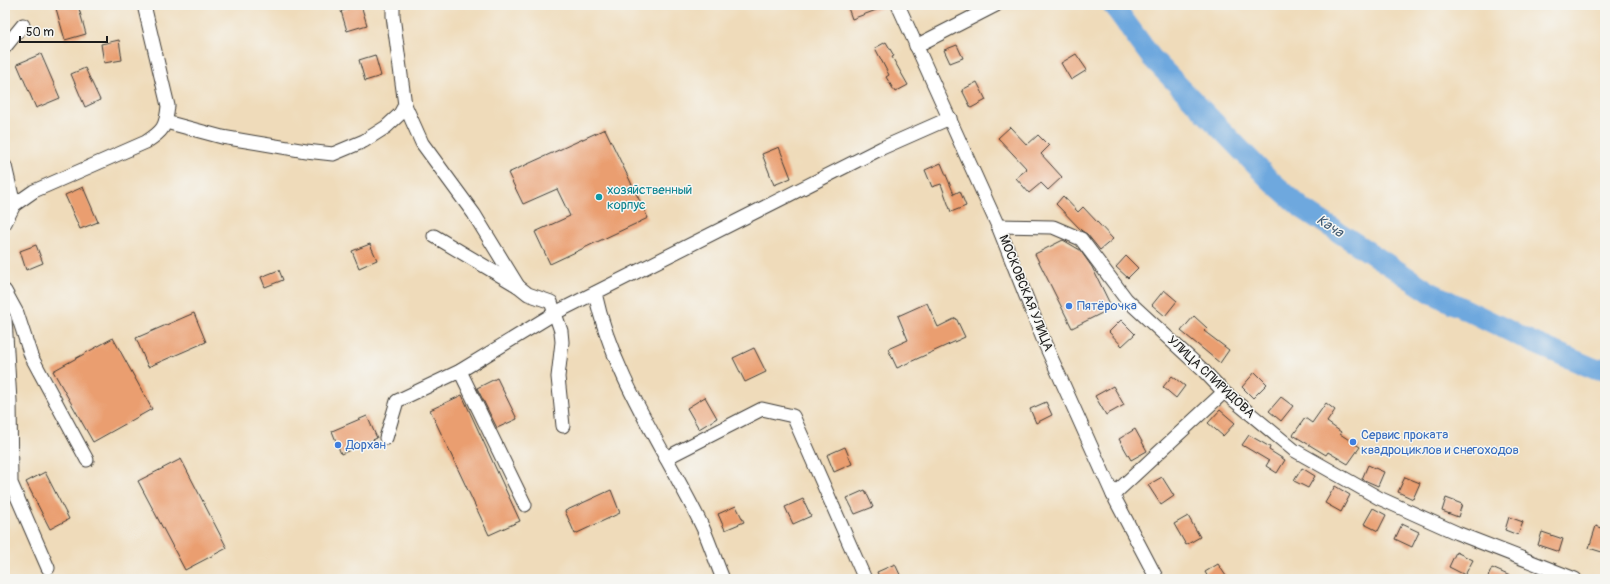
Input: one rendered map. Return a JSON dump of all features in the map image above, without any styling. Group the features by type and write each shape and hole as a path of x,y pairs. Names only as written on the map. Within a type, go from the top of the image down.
{"street":[{"path":"5,223 14,205 34,190 146,142 161,132 166,122 168,106 144,5"},
{"path":"393,5 393,16 405,106 422,143 474,214 518,286"},
{"name":"МОСКОВСКАЯ УЛИЦА","path":"898,5 998,226 1045,344 1113,495 1157,579"},
{"path":"916,46 996,5"},
{"path":"5,47 22,25"},
{"path":"166,122 222,137 333,154 364,141 386,128 400,114 405,106"},
{"path":"386,438 397,401 460,371 555,313 882,148 950,118"},
{"path":"5,166 14,205"},
{"name":"УЛИЦА СПИРИДОВА","path":"998,226 1053,228 1081,239 1126,298 1204,371 1224,392 1294,450 1379,498 1457,533 1575,579"},
{"path":"434,236 518,286 528,294 551,302 561,331 562,342 558,377 563,426"},
{"path":"5,291 17,314 31,356 87,460"},
{"path":"595,293 604,328 633,398 703,529 723,579"},
{"path":"5,319 10,401 11,483 48,568"},
{"path":"460,371 526,505"},
{"path":"1113,495 1224,392"},
{"path":"666,458 762,409 793,416 865,579"}],"building":[{"path":"55,5 78,5 86,34 65,40"},
{"path":"361,5 367,25 347,31 341,11"},
{"path":"847,5 886,5 887,6 852,19"},
{"path":"119,40 122,60 104,63 101,44"},
{"path":"886,42 894,56 892,57 908,85 895,92 886,77 889,75 875,48"},
{"path":"957,45 963,58 950,63 944,50"},
{"path":"41,54 60,98 36,108 17,64"},
{"path":"1076,54 1087,70 1071,80 1061,63"},
{"path":"375,55 381,76 365,81 359,60"},
{"path":"85,68 100,100 85,107 71,74"},
{"path":"977,82 986,100 971,108 962,90"},
{"path":"1010,127 1027,145 1038,135 1049,146 1041,154 1062,177 1048,190 1041,183 1029,193 1016,178 1027,169 998,138"},
{"name":"хозяйственный корпус","path":"605,129 648,218 550,264 535,232 570,216 557,189 523,204 508,173"},
{"path":"779,147 791,178 774,185 762,154"},
{"path":"941,163 954,194 960,191 966,206 951,212 941,184 932,187 925,170"},
{"path":"83,187 98,222 80,229 65,195"},
{"path":"1063,196 1078,212 1083,207 1113,239 1100,250 1087,234 1082,231 1056,204"},
{"path":"1063,240 1080,250 1092,267 1112,308 1072,328 1035,254"},
{"path":"370,244 377,260 359,268 352,251"},
{"path":"36,245 43,263 26,270 20,251"},
{"path":"1126,256 1138,268 1128,278 1116,267"},
{"path":"279,270 283,280 265,287 261,277"},
{"path":"1164,290 1177,301 1165,316 1152,305"},
{"path":"927,303 938,327 956,318 965,337 897,368 888,349 908,340 898,316"},
{"path":"194,313 206,342 148,367 136,338"},
{"path":"1194,316 1207,328 1204,331 1229,350 1220,363 1181,331"},
{"path":"1121,320 1135,334 1122,346 1109,332"},
{"path":"113,338 152,409 93,442 53,371"},
{"path":"754,348 766,372 745,382 733,358"},
{"path":"1255,372 1267,384 1253,398 1242,387"},
{"path":"1172,376 1185,386 1176,398 1163,387"},
{"path":"497,378 517,419 497,428 477,388"},
{"path":"1113,386 1124,405 1106,415 1095,396"},
{"path":"462,395 520,521 489,535 430,410"},
{"path":"705,397 717,418 699,429 687,408"},
{"path":"1281,397 1293,406 1281,421 1269,411"},
{"path":"1046,402 1052,415 1036,423 1030,409"},
{"path":"1326,403 1335,410 1327,422 1341,432 1340,434 1360,447 1348,464 1328,452 1326,455 1293,435 1305,418 1312,423"},
{"path":"1220,410 1235,423 1223,436 1208,423"},
{"path":"367,416 377,438 341,454 332,431"},
{"path":"1135,429 1147,451 1131,460 1119,439"},
{"path":"1249,435 1270,447 1269,450 1285,460 1277,473 1266,466 1269,461 1242,445"},
{"path":"845,447 852,464 834,472 827,455"},
{"path":"181,459 227,548 185,570 138,481"},
{"path":"1368,465 1384,472 1378,486 1362,479"},
{"path":"1302,468 1315,476 1308,488 1294,481"},
{"path":"45,472 69,519 50,529 26,482"},
{"path":"1162,477 1174,496 1161,505 1148,485"},
{"path":"1405,477 1420,483 1413,499 1398,492"},
{"path":"1335,486 1350,495 1341,512 1325,503"},
{"path":"611,490 620,513 575,534 565,511"},
{"path":"865,490 873,507 855,514 847,498"},
{"path":"1446,498 1462,504 1458,517 1442,511"},
{"path":"803,499 811,516 793,524 785,507"},
{"path":"736,506 744,522 725,530 718,514"},
{"path":"1373,508 1386,515 1378,531 1364,524"},
{"path":"1188,516 1200,537 1186,545 1174,524"},
{"path":"1509,517 1523,522 1518,535 1505,530"},
{"path":"1402,524 1419,532 1412,547 1395,539"},
{"path":"1596,526 1605,529 1605,553 1589,548"},
{"path":"1542,532 1563,539 1559,552 1538,545"},
{"path":"1456,552 1473,560 1465,575 1449,567"},
{"path":"895,564 902,579 880,579 877,572"},
{"path":"1218,564 1228,579 1209,579 1205,572"},
{"path":"1492,568 1517,579 1487,579"}],"waterway":[{"name":"Кача","path":"1113,5 1151,57 1270,180 1303,209 1430,292 1534,343 1595,369 1605,368"}],"place":[{"name":"хозяйственный корпус","path":"599,197"},
{"name":"Пятёрочка","path":"1069,306"},
{"name":"Сервис проката квадроциклов и снегоходов","path":"1353,442"},
{"name":"Дорхан","path":"338,445"}]}
